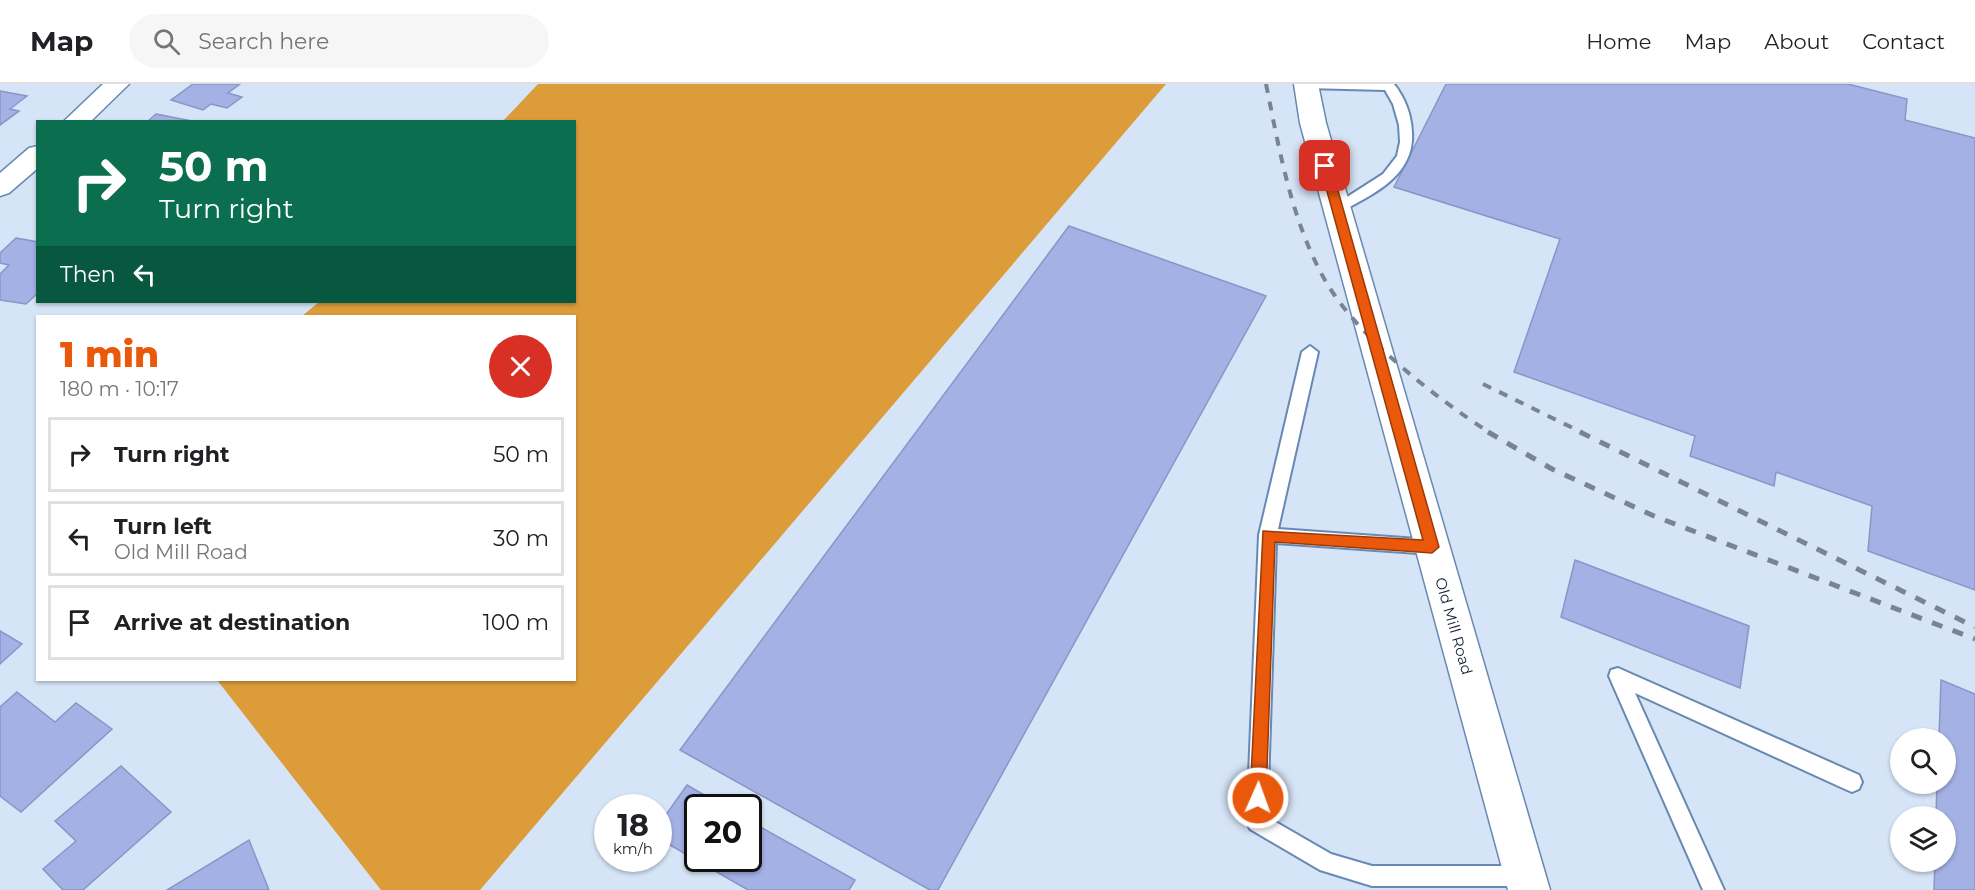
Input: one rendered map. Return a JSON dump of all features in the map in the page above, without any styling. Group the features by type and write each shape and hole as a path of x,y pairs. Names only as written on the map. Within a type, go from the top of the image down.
{"street":[{"path":"77,120 117,84"},
{"name":"Old Mill Road","path":"1306,84 1313,123 1527,883"},
{"path":"0,187 36,156"}],"lane":[{"path":"1306,84 1391,85 1397,94 1402,112 1407,138 1403,156 1385,182 1337,208"},
{"path":"1310,352 1268,535 1257,822 1327,863 1372,876 1527,883"},
{"path":"1268,535 1432,547"},
{"path":"1714,890 1618,676 1852,782"}],"shaded area":[{"path":"538,84 1166,84 480,890 381,890 218,681 576,681 576,315 303,315 318,303 576,303 576,120 504,120"}],"building":[{"path":"193,84 240,84 228,93 242,97 227,108 211,104 203,110 171,100"},
{"path":"1446,84 1848,84 1907,99 1905,120 1975,138 1975,590 1868,551 1872,506 1776,472 1774,486 1690,456 1695,436 1514,372 1560,239 1394,187"},
{"path":"0,91 27,96 10,109 19,111 0,125"},
{"path":"156,114 187,120 149,120"},
{"path":"1069,226 1266,296 938,890 930,890 680,750"},
{"path":"16,238 36,242 36,295 26,304 0,300 0,274 9,265 0,263 0,253"},
{"path":"1575,560 1749,626 1740,688 1561,617"},
{"path":"0,631 22,644 0,664"},
{"path":"1941,680 1975,694 1975,890 1934,890 1935,872 1956,872 1956,806 1936,806 1937,794 1956,794 1956,728 1939,728"},
{"path":"17,692 55,722 76,703 112,729 21,812 0,796 0,707"},
{"path":"121,766 171,812 83,890 63,890 43,869 76,841 55,821"},
{"path":"687,785 703,794 684,794 684,853 672,846 672,806"},
{"path":"762,828 855,880 849,890 748,890 717,872 762,872"},
{"path":"249,840 269,890 167,890"}],"railway":[{"path":"1266,84 1293,203 1310,249 1334,294 1352,318 1395,361 1443,401 1490,433"},
{"path":"1483,384 1583,433"},
{"path":"1488,432 1552,469 1654,516 1975,639"},
{"path":"1580,432 1975,627"}],"route":[{"path":"1258,798 1268,535 1432,547 1325,166"}]}
